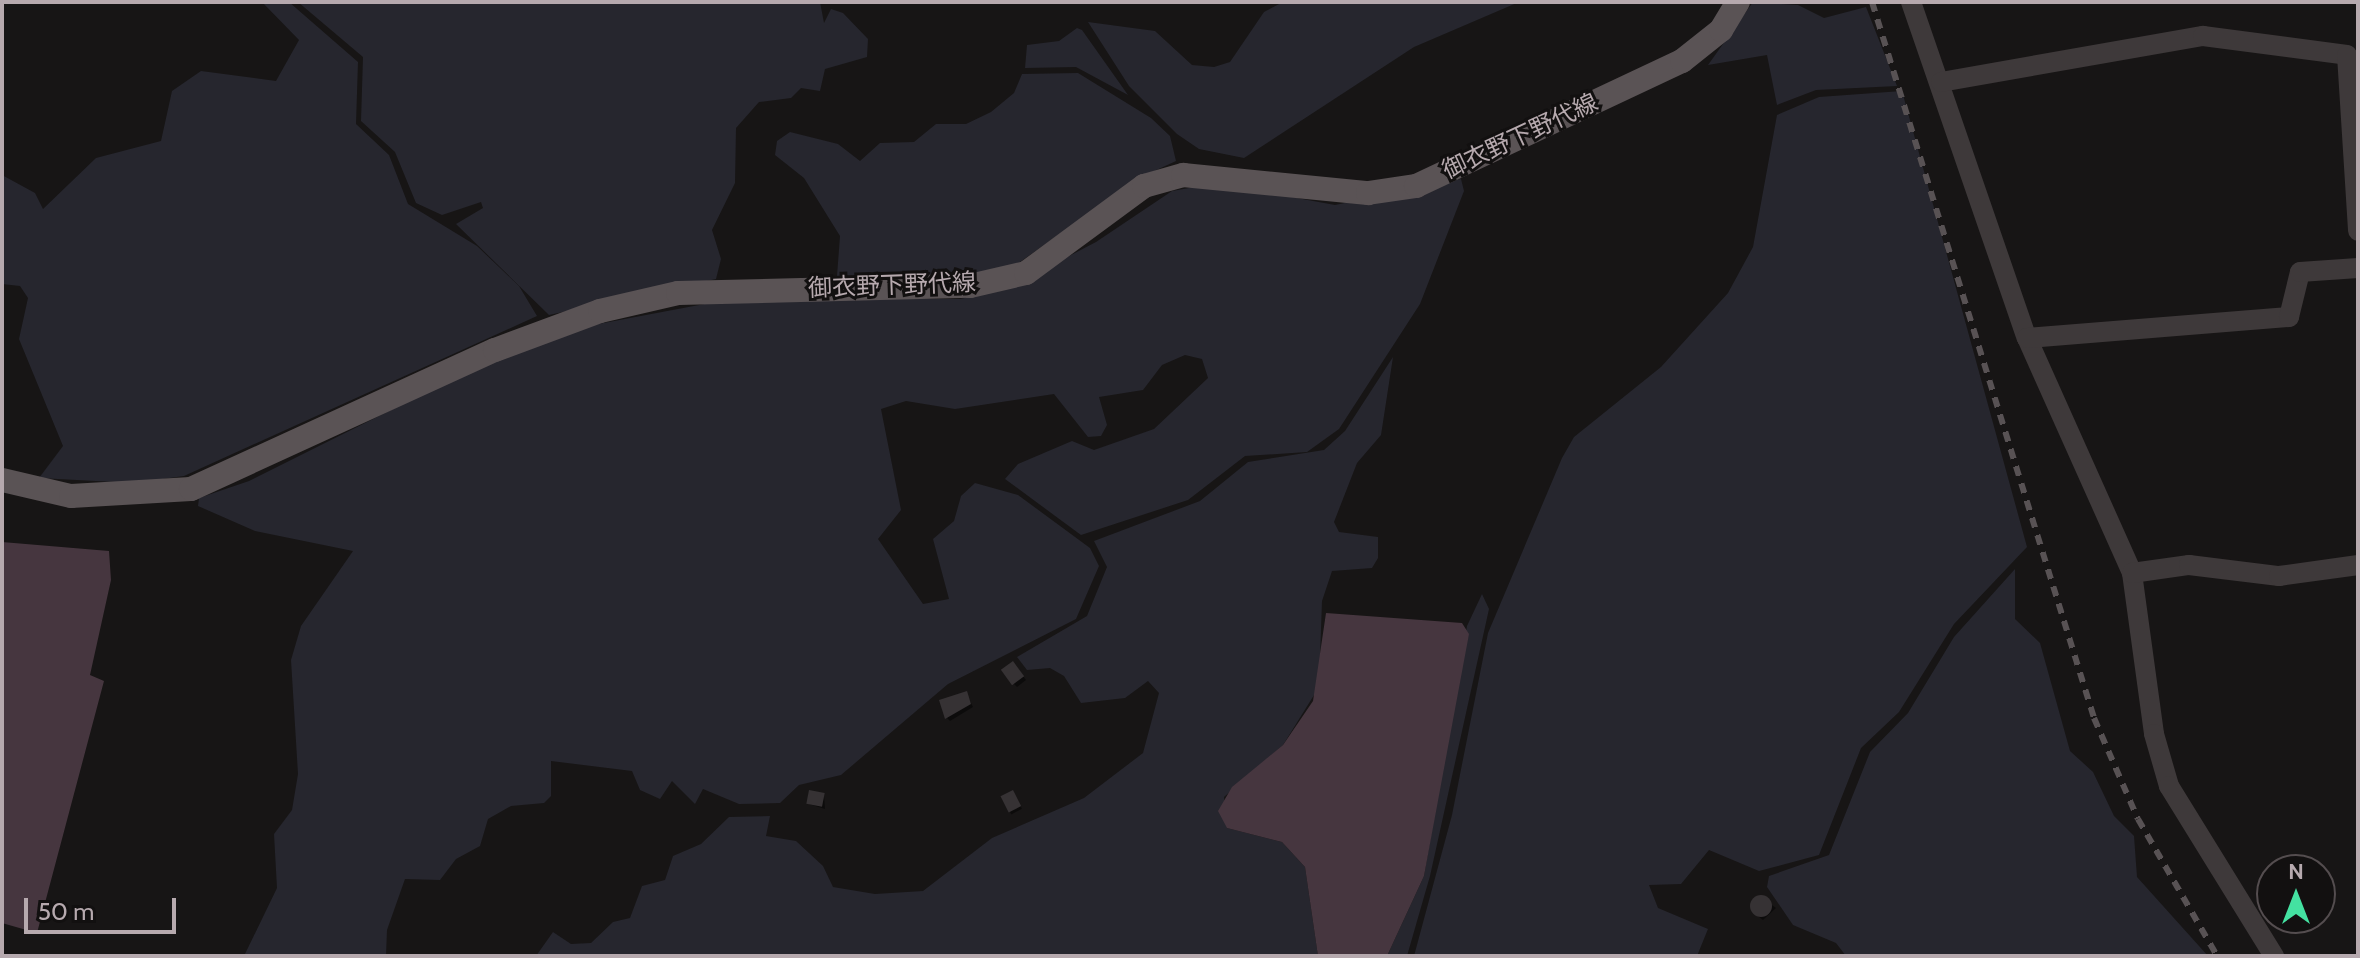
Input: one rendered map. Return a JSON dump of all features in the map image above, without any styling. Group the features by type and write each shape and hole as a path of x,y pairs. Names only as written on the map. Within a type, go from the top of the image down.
{"main road":[{"name":"御衣野下野代線","path":"2,480 71,496 191,489 495,350 600,311 678,293 984,283 1026,273 1144,186 1183,175 1368,193 1416,186 1682,61 1721,30 1738,2"}],"street":[{"path":"1911,2 2027,338 2132,573 2154,734 2169,786 2274,956"},
{"path":"1941,82 2203,36 2352,50 2358,231"},
{"path":"2027,338 2289,317 2300,272 2358,268"},
{"path":"2132,573 2189,565 2279,576 2358,565"}],"shaded area":[{"path":"262,2 289,2 358,62 356,124 389,155 408,204 477,246 519,286 537,316 184,476 134,483 39,478 63,446 19,339 28,298 20,286 2,284 2,175 35,193 43,209 96,158 161,141 172,91 201,71 276,81 299,40"},
{"path":"298,2 820,2 824,23 831,9 843,13 868,39 867,57 825,69 820,91 801,88 791,98 759,102 736,128 735,183 712,230 721,259 716,279 549,315 456,224 483,208 481,202 442,215 416,203 395,152 361,121 363,57"},
{"path":"1283,2 1519,2 1414,47 1244,158 1199,149 1177,134 1129,86 1088,22 1155,31 1192,65 1214,67 1230,62 1264,12"},
{"path":"1753,2 1798,5 1824,18 1866,7 1897,86 1816,90 1777,105 1767,55 1708,65"},
{"path":"1077,28 1082,30 1128,95 1076,67 1025,68 1027,45 1059,41"},
{"path":"1078,73 1151,118 1170,136 1176,161 1137,179 1013,267 960,276 837,276 840,236 804,178 775,155 777,141 790,132 838,144 860,161 880,143 914,142 936,124 966,124 991,112 1014,93 1022,74"},
{"path":"1902,91 2027,547 1954,624 1899,712 1861,748 1819,855 1759,871 1709,850 1681,884 1649,885 1658,908 1708,929 1697,956 1414,956 1452,815 1488,633 1562,458 1574,437 1661,367 1728,293 1753,247 1777,115 1819,97"},
{"path":"1461,179 1464,191 1420,304 1339,429 1307,452 1245,456 1188,500 1081,535 1005,479 1018,464 1072,441 1094,450 1154,429 1208,378 1202,359 1185,355 1162,365 1143,390 1099,397 1107,425 1101,436 1088,437 1054,394 955,409 906,401 881,409 901,510 878,539 923,604 949,599 933,539 954,521 961,496 975,483 1018,495 1090,548 1099,566 1076,619 948,684 841,775 799,785 780,803 739,804 703,789 695,804 672,781 660,799 640,790 632,771 551,761 551,796 544,803 511,806 488,819 480,846 456,859 440,880 405,879 387,930 386,956 244,956 277,888 274,834 292,810 298,774 291,660 301,626 353,551 255,531 198,506 199,498 249,481 497,357 577,328 731,299 960,299 1004,290 1096,242 1172,191 1217,183 1335,205"},
{"path":"1393,357 1381,435 1357,463 1334,522 1339,532 1378,537 1378,558 1372,568 1332,571 1322,601 1319,687 1283,745 1224,797 1227,828 1282,842 1305,867 1318,956 536,956 553,932 571,944 591,943 613,922 630,918 642,886 665,880 673,856 701,844 729,817 770,816 766,836 796,841 823,866 833,887 875,894 923,891 992,838 1084,798 1143,753 1159,693 1148,681 1125,698 1081,703 1064,676 1050,668 1027,670 1017,657 1087,616 1107,567 1094,541 1200,501 1248,462 1324,450 1345,431"},
{"path":"2,542 109,551 111,580 90,675 104,681 37,933 2,923"},
{"path":"2015,569 2015,619 2040,643 2070,751 2093,772 2114,816 2134,836 2137,877 2208,956 1846,956 1836,943 1793,925 1767,887 1769,876 1829,855 1870,752 1908,713 1954,637"},
{"path":"1482,594 1489,609 1430,876 1407,956 1387,956 1424,876 1467,626"},
{"path":"1326,613 1462,623 1469,634 1424,876 1387,956 1318,956 1305,867 1282,842 1227,828 1218,811 1232,787 1283,745 1313,701"}],"building":[{"path":"1013,661 1024,676 1012,685 1001,670"},
{"path":"967,691 971,704 945,719 939,700"},
{"path":"809,790 825,793 822,807 806,804"},
{"path":"1013,790 1021,806 1009,812 1001,796"},
{"path":"1761,895 1769,898 1772,906 1769,914 1761,917 1753,914 1750,906 1753,898"}],"railway":[{"path":"1872,2 2094,718 2138,819 2217,956"}]}
